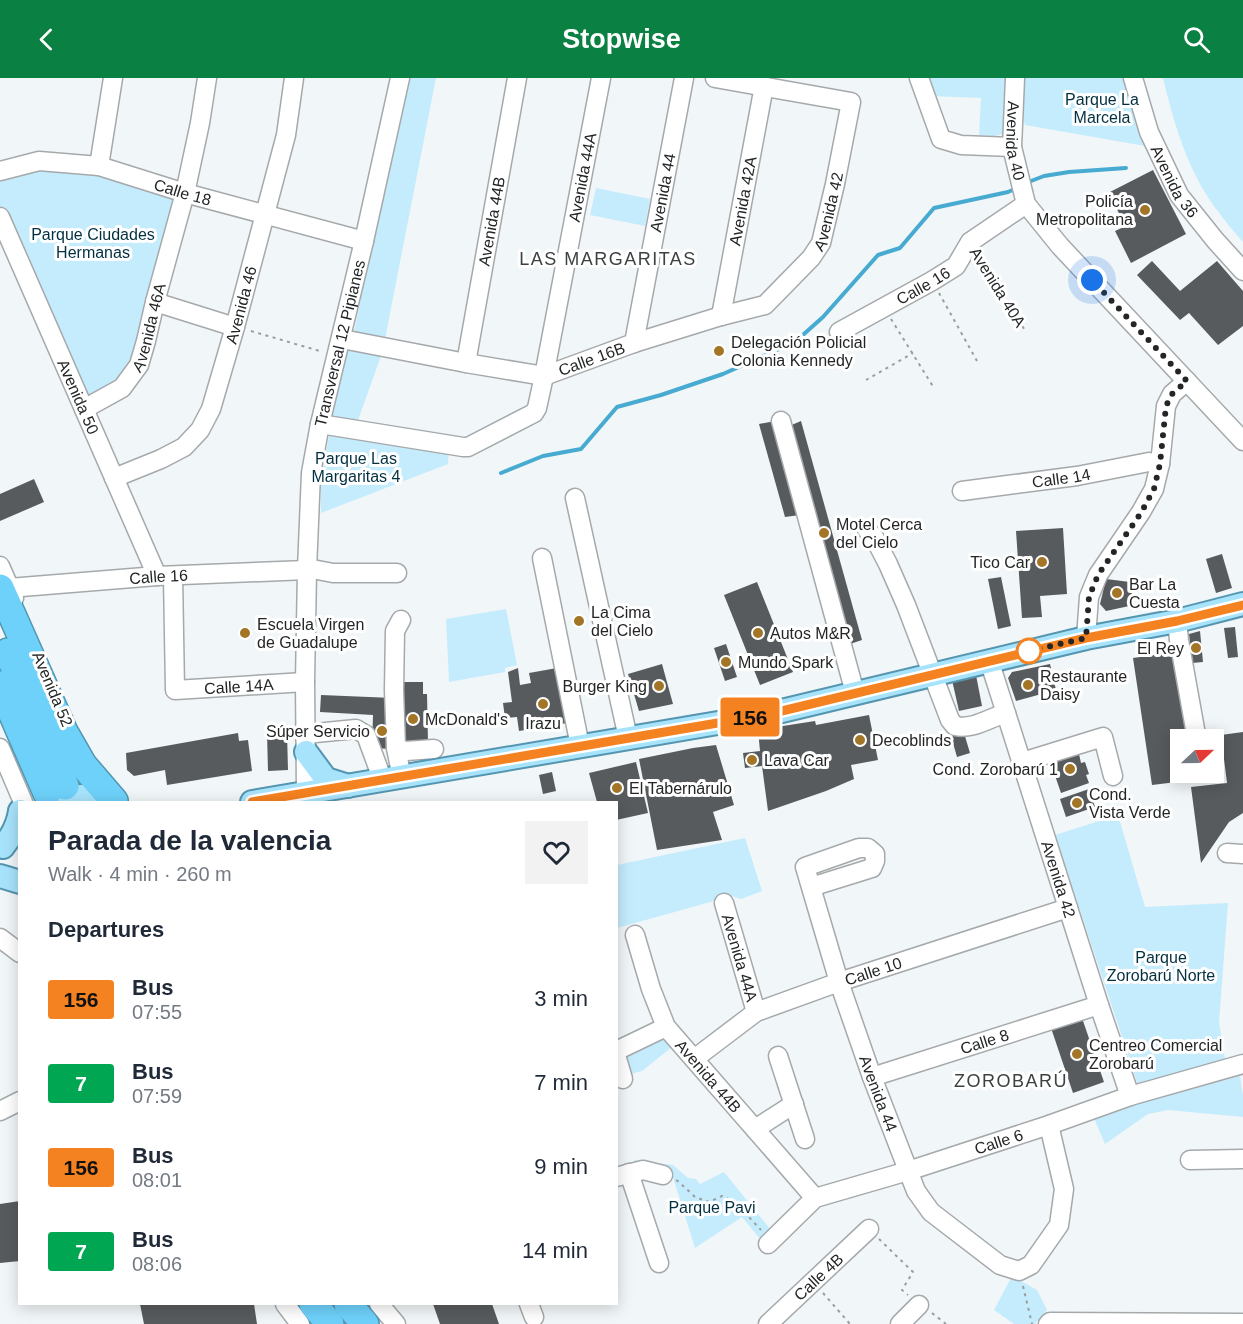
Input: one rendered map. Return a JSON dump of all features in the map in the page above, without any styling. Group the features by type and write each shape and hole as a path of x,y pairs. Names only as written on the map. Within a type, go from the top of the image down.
{"highway":[{"path":"5,588 64,732 83,765 116,801"},
{"path":"0,632 36,799"},
{"path":"0,685 36,799"},
{"path":"0,716 36,799"},
{"path":"349,1305 365,1324"},
{"path":"302,1318 330,1324"}],"main road":[{"path":"258,801 306,793 346,792 393,779 765,715 989,660 1086,638 1177,621 1243,604"},
{"path":"305,743 326,779 346,792"},
{"path":"36,799 93,795 114,801"},
{"path":"7,845 18,820"},
{"path":"0,876 18,881"}],"street":[{"path":"99,166 113,78"},
{"name":"Avenida 46A","path":"84,409 122,388 139,365 185,194 207,78"},
{"name":"Avenida 46","path":"114,478 161,459 183,447 200,430 211,409 286,135 294,78"},
{"name":"Avenida 44B","path":"466,363 517,78"},
{"name":"Avenida 44A","path":"320,424 468,447 532,415 537,408 544,376 601,78"},
{"name":"Avenida 44","path":"634,343 684,78"},
{"path":"715,78 764,86"},
{"path":"919,78 941,139 961,145 1012,147"},
{"name":"Avenida 40","path":"1015,78 1012,147 1026,204 1060,246 1243,441"},
{"name":"Avenida 36","path":"1133,78 1149,132 1179,195 1243,271"},
{"name":"Transversal 12 Pipianes","path":"306,793 305,682 311,473 320,424 364,241 395,79"},
{"name":"Avenida 42","path":"764,86 851,102 821,243 811,258 767,303"},
{"name":"Avenida 42A","path":"721,316 764,86"},
{"name":"Calle 18","path":"0,171 39,161 99,166 185,194 364,241"},
{"name":"Calle 16","path":"839,332 956,266 970,242 1026,204"},
{"name":"Avenida 50","path":"0,217 114,478 165,576 174,690"},
{"path":"155,302 235,327"},
{"name":"Calle 16B","path":"340,347 466,363 544,376 634,343 767,303"},
{"path":"1086,638 1089,597 1098,575 1154,489 1160,464 1166,406 1172,394 1187,381"},
{"path":"781,421 855,693"},
{"name":"Calle 14","path":"962,491 1077,476 1149,462 1160,464"},
{"path":"575,498 628,738"},
{"path":"867,530 874,537 888,564 955,726 971,726 1006,713"},
{"path":"542,558 580,746"},
{"path":"0,566 5,588"},
{"name":"Calle 16","path":"5,588 165,576 307,569 333,573 397,573"},
{"path":"393,779 396,748 395,631 401,620"},
{"path":"1177,621 1195,729"},
{"name":"Avenida 42","path":"989,660 1130,1096"},
{"name":"Calle 14A","path":"174,690 305,682"},
{"path":"305,743 356,729 361,731 366,735 393,779"},
{"path":"1022,762 1103,737 1113,777"},
{"path":"0,748 36,799"},
{"path":"396,748 406,752 434,749"},
{"name":"Avenida 44","path":"811,887 872,868 875,854 868,848 859,848 805,867 811,887 840,982 872,1077 916,1191 931,1212 1000,1265 1019,1271"},
{"name":"Avenida 44A","path":"724,903 756,1012"},
{"name":"Calle 10","path":"694,1059 756,1012 840,982 1068,908"},
{"name":"Avenida 44B","path":"635,935 651,989 666,1027 815,1198"},
{"path":"0,938 18,952"},
{"name":"Calle 8","path":"872,1077 1099,1005"},
{"path":"618,1049 666,1027"},
{"path":"778,1056 805,1139"},
{"path":"618,1062 623,1079"},
{"name":"Calle 6","path":"770,1242 815,1198 908,1171 1130,1096 1243,1064"},
{"path":"0,1111 18,1102"},
{"path":"755,1130 794,1104"},
{"path":"1019,1271 1031,1265 1059,1225 1064,1189 1049,1125"},
{"path":"1190,1160 1243,1159"},
{"path":"659,1263 623,1175 643,1170 663,1174"},
{"name":"Calle 4B","path":"768,1324 868,1229"},
{"path":"286,1305 302,1318"},
{"path":"380,1305 396,1324"},
{"path":"900,1324 920,1305"},
{"path":"1048,1324 1050,1322 1243,1323"}],"path":[{"name":"Avenida 40A","path":"970,242 1026,332"},
{"path":"932,281 976,361"},
{"path":"884,307 934,388"},
{"path":"235,327 340,347"},
{"path":"866,380 913,353"},
{"path":"663,1174 679,1182 695,1197 709,1202 722,1196 735,1202 770,1242"},
{"path":"868,1229 913,1272 902,1290 946,1324"},
{"path":"1019,1271 1032,1324"},
{"path":"813,1281 850,1324"}],"green space":[{"path":"404,78 436,78 385,339 354,333"},
{"path":"922,78 1007,78 1007,128 1003,134 979,135 981,98 929,96"},
{"name":"Parque La Marcela","path":"1022,78 1123,78 1145,146 1025,125 1020,107"},
{"path":"1163,78 1243,78 1243,242 1217,210 1190,164 1177,130"},
{"name":"Parque Ciudades Hermanas","path":"39,161 185,193 155,302 122,388 84,409 0,217 0,171"},
{"path":"596,188 650,199 645,226 590,215"},
{"path":"348,349 381,356 357,423 331,417"},
{"name":"Parque Las Margaritas 4","path":"330,430 449,449 448,464 321,513 321,481"},
{"path":"506,609 517,665 505,668 505,672 449,682 446,619"},
{"name":"Parque Zorobarú Norte","path":"1118,815 1145,907 1228,903 1219,1022 1225,1059 1138,1085 1055,835"},
{"path":"745,838 762,891 741,899 732,896 618,928 618,865"},
{"path":"660,1034 672,1047 642,1071 627,1075 621,1054"},
{"path":"1240,1076 1243,1117 1168,1110 1148,1114 1105,1144 1093,1116"},
{"name":"Parque Pavi","path":"634,1160 673,1165 688,1178 696,1179 700,1184 724,1172 770,1229 760,1239 742,1217 695,1248 671,1171 655,1168 640,1174"},
{"path":"1012,1276 1037,1290 1047,1310 1035,1324 1014,1324 994,1310"}],"building":[{"name":"Policía Metropolitana","path":"1153,170 1186,234 1131,263 1115,231 1126,226 1108,193"},
{"path":"1152,261 1180,291 1217,261 1243,291 1243,326 1218,345 1189,313 1180,320 1137,275"},
{"name":"Motel Cerca del Cielo","path":"775,421 800,515 785,517 759,424"},
{"name":"Motel Cerca del Cielo","path":"801,421 862,640 847,645 787,427"},
{"path":"34,479 44,502 0,521 0,494"},
{"name":"Tico Car","path":"1063,528 1067,594 1040,596 1042,617 1022,618 1016,531"},
{"path":"1222,554 1232,588 1216,593 1206,559"},
{"path":"1001,577 1011,626 998,629 988,579"},
{"name":"Bar La Cuesta","path":"1106,579 1130,582 1134,605 1106,611 1100,604"},
{"name":"Autos M&R","path":"757,582 793,672 760,685 724,595"},
{"path":"1235,627 1238,657 1228,658 1224,628"},
{"name":"El Rey","path":"1200,631 1203,662 1192,663 1189,634"},
{"name":"Mundo Spark","path":"726,644 737,677 725,681 714,648"},
{"path":"1175,652 1186,729 1170,729 1170,783 1152,785 1133,658"},
{"path":"662,664 673,704 639,711 628,674"},
{"name":"Restaurante Daisy","path":"1050,664 1056,690 1016,701 1008,678 1012,672"},
{"name":"Irazu","path":"518,668 520,685 531,683 529,673 557,668 567,723 519,731 517,717 505,718 503,703 512,702 508,672"},
{"path":"976,675 982,706 959,711 952,680"},
{"name":"McDonald's","path":"399,682 423,682 423,694 427,694 428,743 400,745"},
{"name":"Súper Servicio","path":"321,695 393,698 391,749 372,748 373,715 320,712"},
{"path":"869,715 878,760 851,765 854,779 768,811 762,766 745,768 743,753 760,751 758,730 815,721 816,725"},
{"path":"287,732 288,770 268,771 267,733"},
{"path":"1243,732 1243,813 1229,822 1201,863 1191,787 1227,783 1224,735"},
{"path":"238,733 239,741 248,740 252,771 167,785 165,770 134,776 127,770 126,753"},
{"path":"964,733 970,753 957,757 951,736"},
{"path":"716,745 734,805 713,812 722,840 657,850 639,759"},
{"name":"Cond. Zorobarú 1","path":"1079,754 1081,763 1085,762 1089,783 1061,793 1051,764"},
{"name":"El Tabernárulo","path":"636,762 648,813 618,820 618,801 597,801 589,773"},
{"path":"552,772 556,791 543,794 539,775"},
{"name":"Cond. Vista Verde","path":"1089,789 1095,807 1066,817 1060,799"},
{"name":"Centreo Comercial Zorobarú","path":"1081,1015 1104,1082 1073,1093 1050,1025"},
{"path":"18,1201 18,1261 0,1263 0,1204"},
{"path":"140,1305 254,1305 257,1324 144,1324"},
{"path":"433,1305 492,1305 499,1324 440,1324"}],"waterway":[{"path":"1026,183 1044,176 1069,172 1126,168"},
{"path":"501,473 543,456 581,449 617,407 723,374 795,342 823,317 878,255 900,248 934,208 1017,188"}],"bus line":[{"name":"156","path":"258,801 765,715 977,663 1243,605"}],"place":[{"name":"Policía Metropolitana","path":"1145,210"},
{"name":"Delegación Policial Colonia Kennedy","path":"719,351"},
{"name":"Motel Cerca del Cielo","path":"824,533"},
{"name":"Tico Car","path":"1042,562"},
{"name":"Bar La Cuesta","path":"1117,593"},
{"name":"La Cima del Cielo","path":"579,621"},
{"name":"Escuela Virgen de Guadalupe","path":"245,633"},
{"name":"Autos M&R","path":"758,633"},
{"name":"El Rey","path":"1196,648"},
{"name":"Mundo Spark","path":"726,662"},
{"name":"Restaurante Daisy","path":"1028,685"},
{"name":"Burger King","path":"659,686"},
{"name":"Irazu","path":"543,704"},
{"name":"McDonald's","path":"413,719"},
{"name":"Súper Servicio","path":"382,731"},
{"name":"Decoblinds","path":"860,740"},
{"name":"Lava Car","path":"752,760"},
{"name":"Cond. Zorobarú 1","path":"1070,769"},
{"name":"El Tabernárulo","path":"617,788"},
{"name":"Cond. Vista Verde","path":"1077,803"},
{"name":"Centreo Comercial Zorobarú","path":"1077,1054"}],"district":[{"name":"LAS MARGARITAS","path":"608,259"},
{"name":"ZOROBARÚ","path":"1011,1081"}],"route":[{"path":"1029,651 1086,638 1089,597 1098,575 1141,513 1154,489 1160,464 1166,406 1172,394 1187,381 1092,280"}]}
